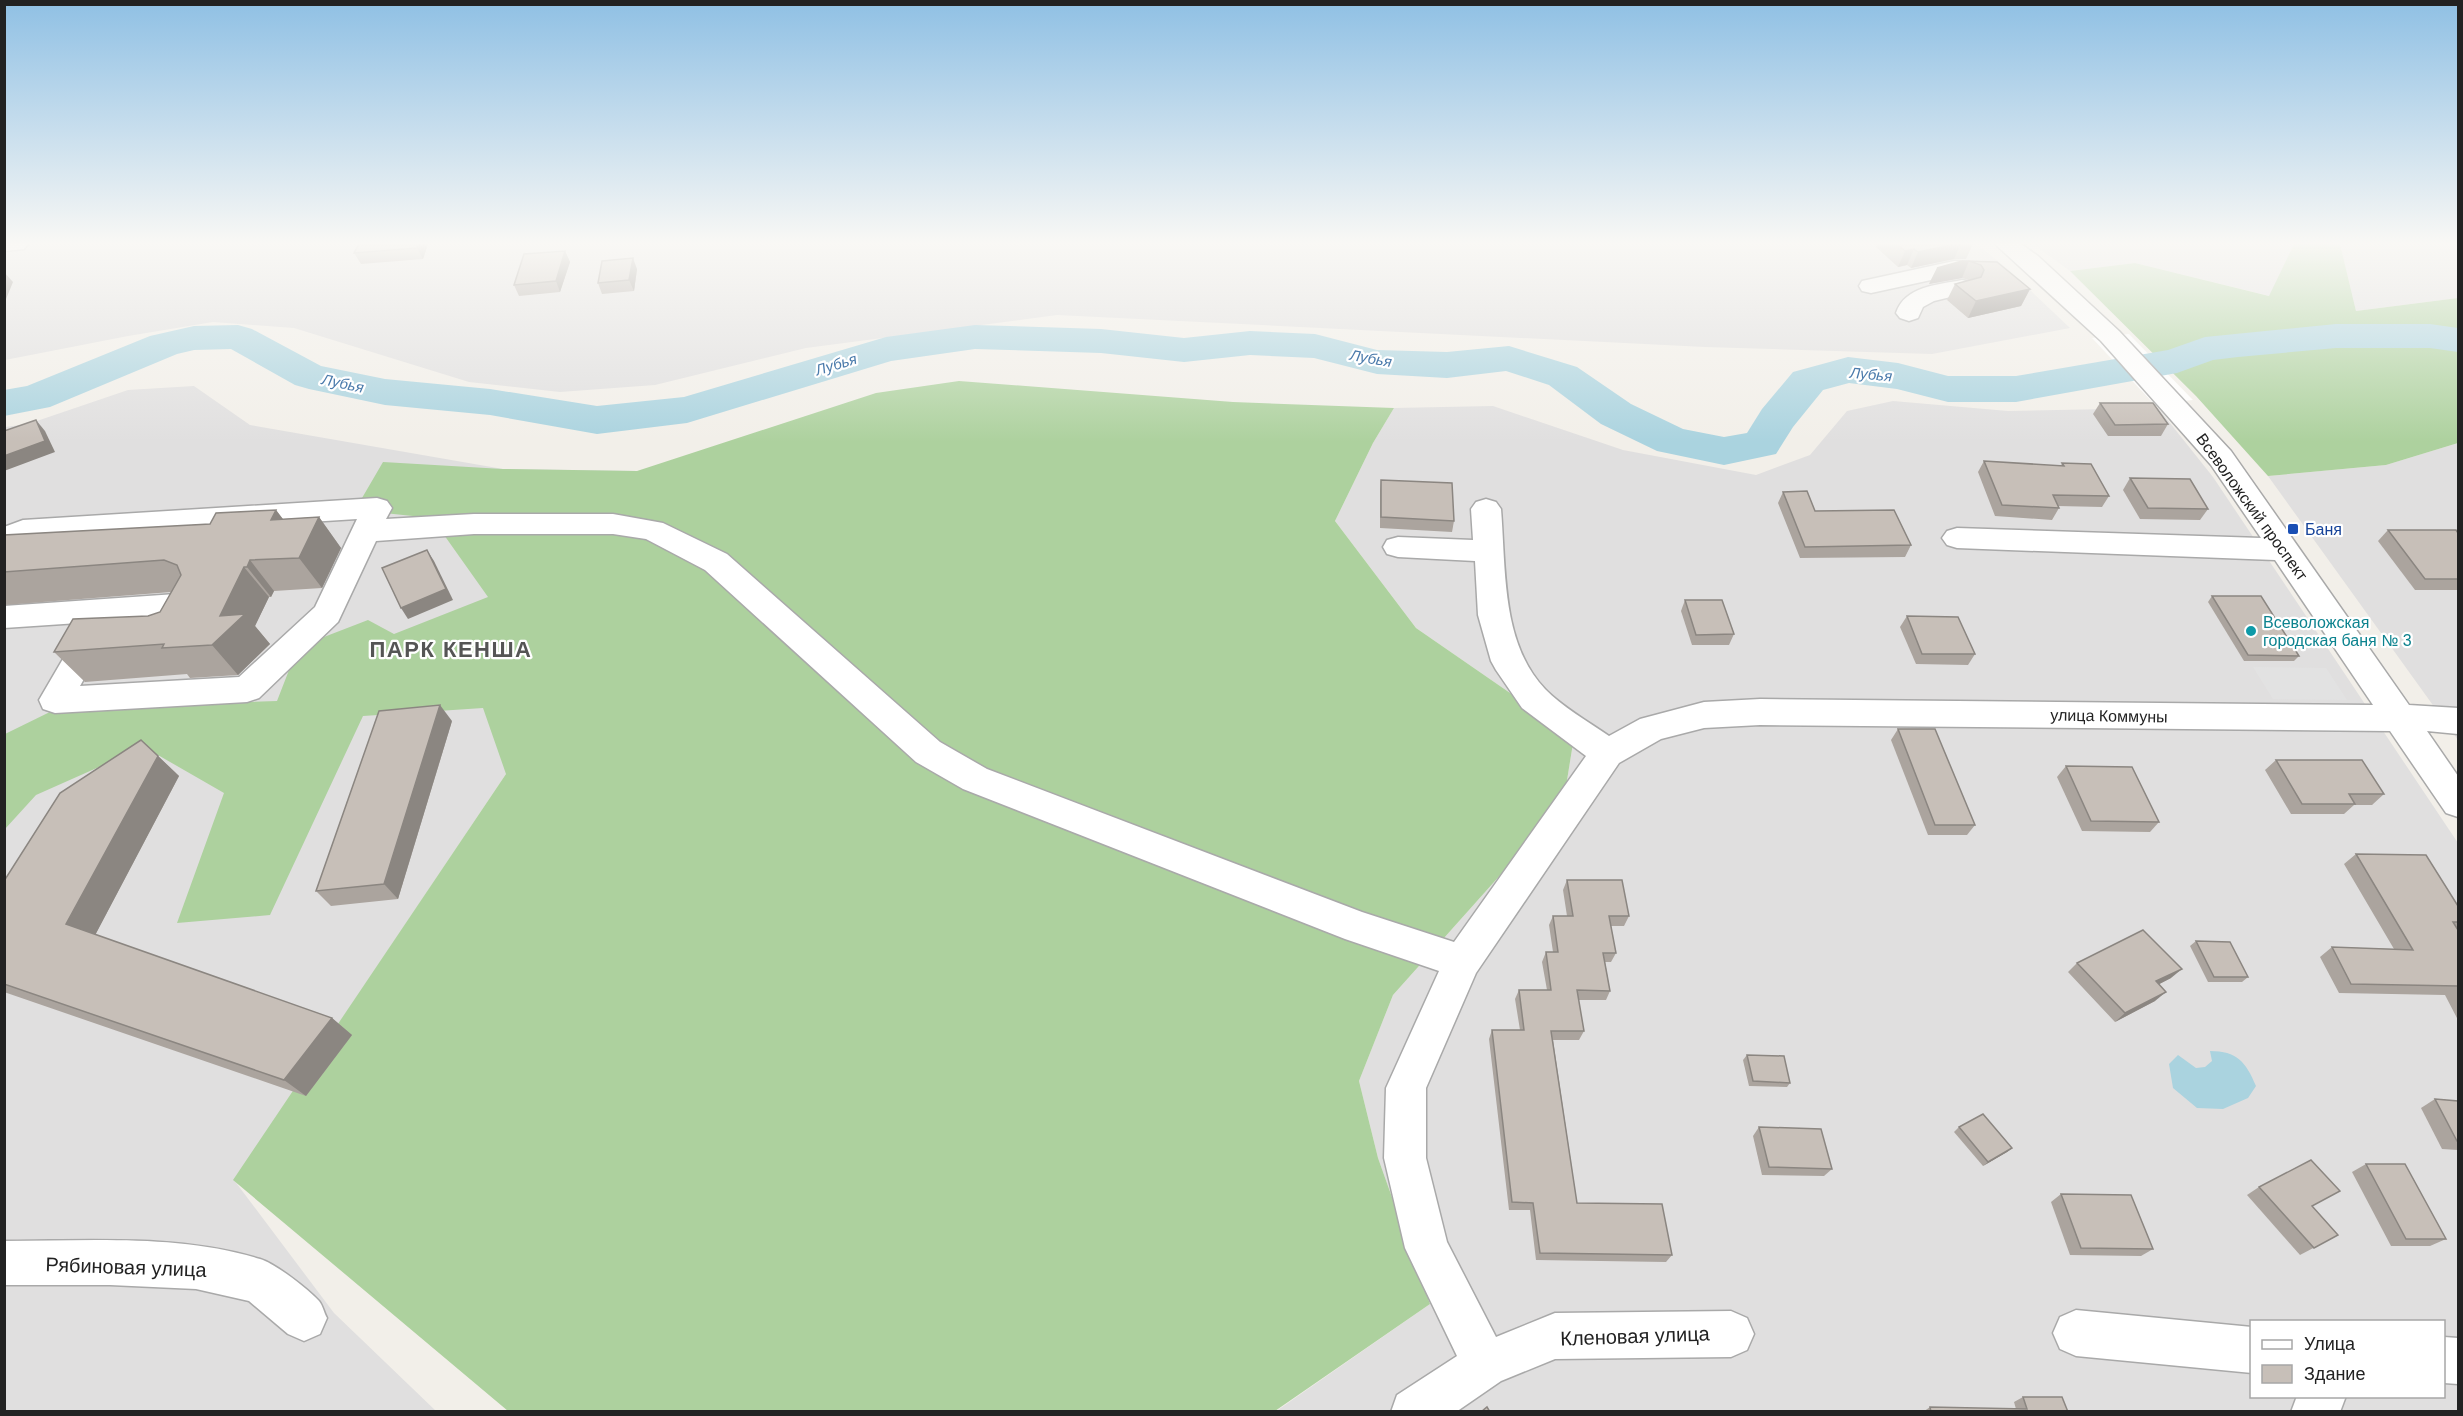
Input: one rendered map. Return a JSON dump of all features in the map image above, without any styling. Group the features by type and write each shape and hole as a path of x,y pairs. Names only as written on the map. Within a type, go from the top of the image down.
{"street":[{"name":"Всеволожский проспект","path":"2075,310 2110,336 2173,402 2221,458 2458,803"},
{"path":"4,541 23,530 377,508 327,614 247,689 55,700 92,636 175,632 190,604 4,617"},
{"path":"1485,1364 1427,1248 1405,1158 1406,1088 1462,962 1607,753 1534,699 1507,661 1494,615 1486,508"},
{"path":"366,531 474,524 613,524 652,530 716,562 928,752 975,779 1358,927 1462,962"},
{"path":"1958,538 2199,545 2285,550"},
{"path":"1398,547 1489,551"},
{"name":"улица Коммуны","path":"1607,753 1652,728 1704,715 1760,712 2400,718 2458,721"},
{"name":"Рябиновая улица","path":"4,1263 110,1263 196,1267 260,1281 304,1318"},
{"path":"2076,1333 2250,1350"},
{"name":"Кленовая улица","path":"1414,1412 1485,1364 1555,1336 1731,1334"},
{"path":"2314,1412 2322,1398"}],"shaded area":[{"path":"5,310 2051,310 2070,328 1932,354 1705,347 1057,315 806,348 655,385 560,392 469,382 294,328 213,322 5,360"},
{"path":"194,386 250,425 503,469 637,471 506,774 234,1180 334,1313 436,1411 5,1412 5,427 28,424 128,390"},
{"path":"1893,401 2008,411 2158,408 2213,477 2458,843 2458,1411 1275,1412 1430,1304 1378,1158 1359,1081 1393,995 1563,805 1574,737 1416,628 1335,521 1373,443 1394,408 1493,406 1623,450 1756,475 1810,455 1847,411"},
{"path":"2458,443 2458,740 2268,476 2386,465"},
{"path":"2253,667 2326,668 2347,700 2273,699"}],"green space":[{"path":"2109,310 2458,310 2458,443 2386,465 2268,476 2196,396"},
{"path":"959,381 1233,402 1394,408 1373,443 1335,521 1416,628 1574,737 1563,805 1393,995 1359,1081 1378,1158 1430,1304 1275,1411 508,1411 233,1180 506,774 483,708 363,716 270,915 177,923 224,793 144,747 36,795 5,829 5,734 56,709 277,701 298,647 368,620 394,634 488,597 432,518 355,510 383,462 503,469 637,471 876,393"}],"water":[{"path":"2210,1051 2227,1053 2244,1064 2256,1086 2248,1098 2223,1109 2197,1108 2173,1088 2169,1064 2178,1055 2196,1068 2205,1067 2212,1061"}],"pier":[{"path":"2129,334 2193,400 2154,404 2092,338"}],"building":[{"path":"2100,403 2153,403 2168,424 2115,425"},
{"path":"36,420 45,441 4,456 4,431"},
{"path":"1984,461 2064,466 2062,463 2091,464 2109,496 2053,495 2059,508 2002,505"},
{"path":"2130,478 2190,479 2208,509 2148,508"},
{"path":"1381,480 1452,483 1454,521 1381,517"},
{"path":"1807,491 1815,511 1894,510 1911,545 1805,547 1783,492"},
{"path":"276,510 271,520 319,517 299,558 250,560 247,567 244,567 220,616 245,614 212,645 162,648 164,644 54,652 73,619 148,616 160,612 181,575 177,565 164,560 4,572 4,535 210,524 216,513"},
{"path":"2388,530 2456,530 2458,533 2458,579 2425,579"},
{"path":"427,550 446,589 401,608 382,568"},
{"name":"Всеволожская городская баня № 3","path":"2212,596 2261,596 2299,656 2248,655"},
{"path":"1685,600 1722,600 1734,634 1696,635"},
{"path":"1907,616 1958,617 1975,654 1922,654"},
{"path":"440,705 384,884 316,891 379,711"},
{"path":"1898,729 1935,729 1975,825 1935,825"},
{"path":"141,740 158,756 66,924 332,1018 284,1080 4,984 4,881 60,793"},
{"path":"2276,760 2362,760 2384,794 2349,794 2355,804 2302,804"},
{"path":"2066,766 2132,767 2159,822 2091,821"},
{"path":"2356,854 2426,855 2458,906 2458,922 2453,922 2458,930 2458,986 2351,984 2332,947 2413,950"},
{"path":"1567,880 1622,880 1629,916 1609,916 1616,953 1603,953 1610,991 1577,990 1584,1031 1551,1031 1577,1203 1662,1204 1672,1255 1540,1253 1533,1203 1512,1202 1492,1030 1524,1030 1519,990 1551,990 1546,952 1558,952 1553,916 1573,916"},
{"path":"2143,930 2182,969 2156,981 2166,992 2125,1013 2077,963"},
{"path":"2196,941 2230,942 2248,977 2214,977"},
{"path":"1747,1055 1784,1056 1790,1083 1753,1081"},
{"path":"2435,1099 2458,1101 2458,1141 2457,1141"},
{"path":"1983,1114 2012,1148 1988,1162 1959,1127"},
{"path":"1759,1127 1821,1129 1832,1169 1769,1167"},
{"path":"2311,1160 2340,1191 2312,1206 2338,1235 2314,1248 2259,1187"},
{"path":"2366,1164 2405,1164 2446,1239 2406,1239"},
{"path":"2061,1194 2131,1195 2153,1249 2081,1248"},
{"path":"2023,1397 2062,1397 2068,1412 1931,1412 1930,1407 2027,1409"}],"waterway":[{"name":"Лубья","path":"4,403 35,398 164,345 194,338 238,337 309,376 385,392 490,402 597,420 687,410 886,349 975,337 1101,341 1184,350 1250,343 1315,346 1377,362 1447,365 1509,358 1563,376 1616,414 1672,441 1724,451 1761,444 1777,419 1808,381 1848,370 1898,376 1948,389 2016,389 2177,361 2205,349 2238,345 2336,336 2430,336 2458,340"}],"place":[{"name":"Баня","path":"2293,529"},
{"name":"Всеволожская городская баня № 3","path":"2251,631"}],"district":[{"name":"ПАРК КЕНША","path":"451,649"}]}
